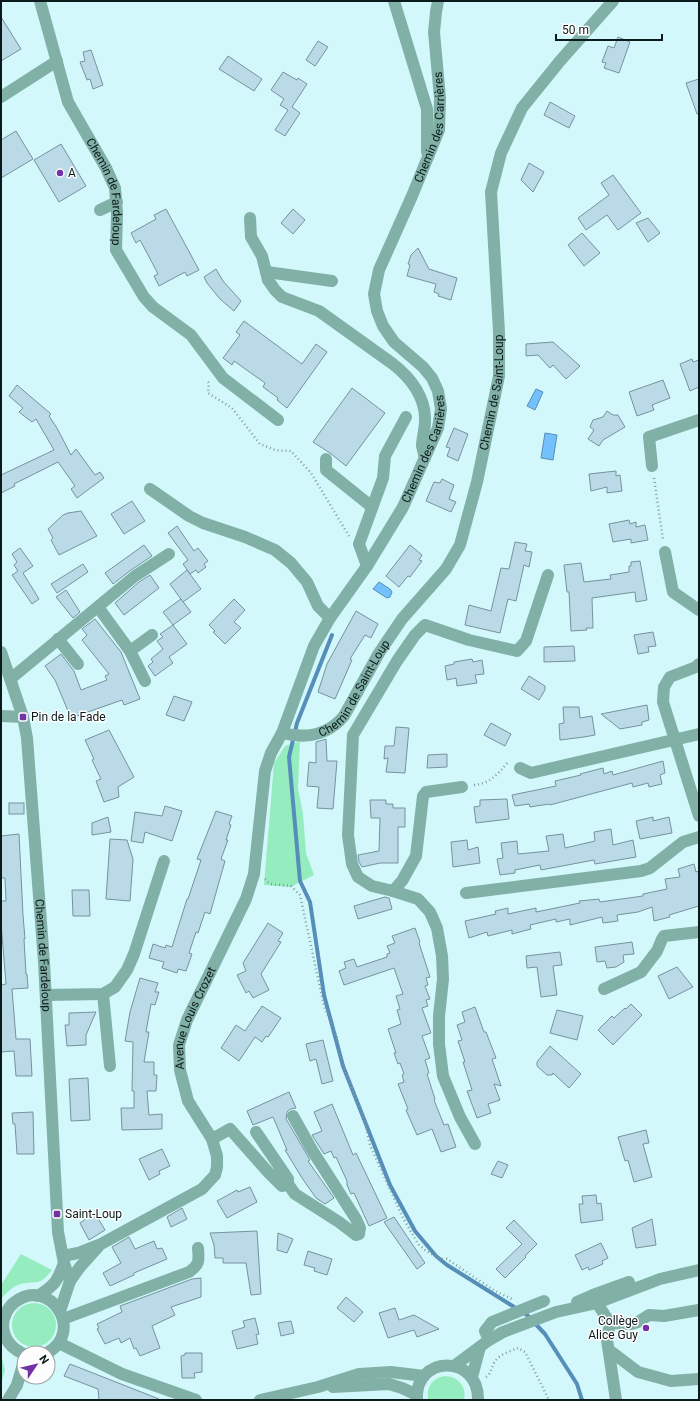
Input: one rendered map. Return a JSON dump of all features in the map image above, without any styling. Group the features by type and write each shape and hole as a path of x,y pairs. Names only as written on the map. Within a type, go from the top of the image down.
{"street":[{"name":"Chemin de Fardeloup","path":"40,1 68,102 106,168 115,188 116,202 112,250 144,297 155,309 173,317 191,335 223,378 278,420"},
{"path":"394,1 427,109 427,159"},
{"name":"Chemin des Carrières","path":"292,734 314,646 330,618 367,566 403,507 438,428 442,409 438,391 432,378 423,367 394,342 383,326 377,311 374,294 379,270 439,130 440,98 434,32 438,1"},
{"name":"Chemin de Saint-Loup","path":"292,734 319,734 326,732 338,723 344,716 378,653 402,619 446,569 460,545 477,482 499,376 499,332 491,192 501,153 522,108 560,61 613,1"},
{"path":"1,97 57,61"},
{"path":"100,210 116,202"},
{"path":"250,218 251,237 262,256 268,280 282,297 319,311 405,373 422,400 425,411 422,446 425,458"},
{"path":"267,272 332,280"},
{"path":"367,566 359,544 384,478 385,456 406,417"},
{"path":"652,466 648,437 699,420"},
{"path":"326,459 326,470 372,507"},
{"path":"150,489 189,516 203,523 245,537 275,550 291,563 307,582 318,606 330,618"},
{"path":"665,552 673,592 699,610"},
{"path":"10,678 135,576 169,554"},
{"path":"475,1144 460,1116 443,1076 439,1044 439,1016 443,979 442,956 437,928 430,912 418,899 372,886 358,877 352,864 348,835 353,735 397,661 415,635 425,625 469,640 517,651 526,641 548,575"},
{"path":"98,606 130,651 145,681"},
{"path":"130,651 152,635"},
{"path":"58,639 78,664"},
{"name":"Chemin de Fardeloup","path":"1,652 24,716 27,738 46,995 58,1232 70,1280"},
{"path":"699,664 696,667 670,677 664,686 663,702 699,816"},
{"path":"1,716 24,716"},
{"path":"338,723 353,735"},
{"name":"Avenue Louis Crozet","path":"101,1244 202,1189 215,1175 217,1156 212,1139 188,1101 180,1070 179,1045 187,1020 246,899 254,874 265,771 271,753 292,734"},
{"path":"516,764 531,773 699,734"},
{"path":"393,891 402,881 416,856 423,796 426,792 462,787"},
{"path":"466,893 641,871 650,868 683,842 699,837"},
{"path":"46,995 103,994 115,987 127,970 134,954 164,860"},
{"path":"604,990 641,972 657,951 664,936 699,932"},
{"path":"103,994 110,1066"},
{"path":"256,1132 288,1179 288,1184 296,1194 356,1235 359,1234 360,1228 356,1219 312,1150 293,1116"},
{"path":"212,1139 230,1129 282,1186 288,1184"},
{"path":"38,1296 52,1287 58,1279 64,1260 101,1244"},
{"path":"56,1346 63,1335 64,1327 62,1315 70,1280 101,1244"},
{"path":"62,1315 188,1272 196,1267 199,1261 198,1248"},
{"path":"454,1366 503,1332 615,1287 657,1273 699,1263"},
{"path":"551,1314 597,1303 660,1279 699,1270"},
{"path":"16,1351 5,1335 2,1325 4,1310 20,1298 38,1296 50,1301 62,1315"},
{"path":"474,1380 484,1344 485,1331 492,1322 519,1308 544,1301"},
{"path":"597,1303 610,1323 608,1340 616,1400"},
{"path":"610,1323 631,1324 638,1322 649,1315 664,1316 699,1310"},
{"path":"59,1343 122,1374 196,1400"},
{"path":"609,1350 638,1372 671,1381 699,1379"},
{"path":"318,1387 389,1384 402,1388 417,1397 420,1382 424,1376 437,1367 445,1365 454,1366 464,1370 474,1380 478,1392 478,1400"},
{"path":"260,1400 318,1387 359,1374 391,1372 424,1376"},
{"path":"8,1400 17,1385"}],"path":[{"path":"204,377 209,383 208,393 232,408 260,444 275,450 291,451 311,473 350,539"},
{"path":"652,466 665,552"},
{"path":"462,787 484,784 498,775 510,759 516,764"},
{"path":"254,874 263,877 270,884 291,886 300,895 324,1006 337,1038 344,1067 365,1122 370,1145 402,1216 418,1244 426,1251 441,1259 447,1259 519,1308"},
{"path":"474,1380 489,1375 495,1361 506,1352 518,1348 526,1352 549,1400"}],"green space":[{"path":"300,741 298,788 303,814 306,853 314,875 291,887 264,885 274,763 285,746"},
{"path":"21,1254 52,1270 41,1281 15,1286 1,1299 1,1285"},
{"path":"34,1303 46,1307 52,1313 56,1325 52,1337 42,1345 26,1345 22,1343 16,1337 12,1325 16,1313 22,1307"},
{"path":"1,1354 5,1370 1,1384"},
{"path":"445,1376 450,1376 458,1380 463,1387 465,1395 464,1400 428,1400 429,1387 433,1381"}],"water":[{"path":"536,389 543,392 535,410 527,406"},
{"path":"545,433 557,435 553,460 541,458"},
{"path":"379,582 390,589 392,592 390,597 387,598 373,589"}],"building":[{"path":"1,17 21,49 1,61"},
{"path":"618,37 630,42 619,73 604,68 606,63 602,62 608,46 614,48"},
{"path":"318,41 328,47 315,66 306,60"},
{"path":"91,50 103,85 93,89 90,79 87,80 80,62 85,61 83,52"},
{"path":"228,56 262,79 254,91 219,69"},
{"path":"283,72 297,80 298,78 307,84 292,107 300,113 285,136 275,130 288,110 280,105 284,99 271,90"},
{"path":"699,79 699,114 697,114 686,83"},
{"path":"550,102 575,116 569,128 544,115"},
{"path":"16,131 33,159 1,178 1,140"},
{"name":"A","path":"61,144 86,186 59,202 34,160"},
{"path":"529,163 544,172 533,192 521,180"},
{"path":"613,175 641,213 618,230 607,215 586,230 578,218 609,195 601,183"},
{"path":"166,209 199,270 187,276 185,272 159,286 154,276 158,274 147,253 140,240 136,243 131,233 156,219 154,215"},
{"path":"293,209 305,220 293,234 281,223"},
{"path":"648,218 660,233 648,242 636,223"},
{"path":"582,233 600,253 584,266 568,245"},
{"path":"418,248 429,269 457,278 451,300 438,296 439,294 434,292 436,284 407,276 410,265 408,264 411,255"},
{"path":"216,269 223,281 241,301 234,311 220,299 204,277"},
{"path":"244,321 302,364 316,344 327,352 287,408 277,400 278,398 263,387 265,383 234,361 232,365 223,358 240,335 236,332"},
{"path":"553,342 580,366 566,379 553,365 550,368 538,355 526,356 526,344"},
{"path":"692,359 693,362 699,360 699,387 690,391 680,364"},
{"path":"663,380 670,398 652,405 654,410 637,416 629,392"},
{"path":"17,385 51,414 49,416 71,455 76,449 95,475 100,472 104,478 77,498 71,489 75,486 58,462 14,484 15,486 1,493 1,475 54,450 36,419 32,422 19,412 23,408 9,396"},
{"path":"352,388 385,413 346,466 313,442"},
{"path":"607,411 613,415 618,415 625,427 603,440 599,446 588,439 594,430 590,427 593,420 603,417"},
{"path":"454,428 468,434 458,461 447,456 450,448 446,447"},
{"path":"616,471 616,476 620,475 622,491 607,493 607,487 591,491 589,474"},
{"path":"442,479 454,485 449,499 456,502 451,512 426,501 434,482 440,483"},
{"path":"132,501 145,521 124,534 111,514"},
{"path":"81,511 97,536 59,555 51,540 53,538 48,529 63,515"},
{"path":"629,520 630,524 636,522 636,527 645,525 648,540 631,543 631,539 613,542 609,524"},
{"path":"177,526 194,551 198,548 208,561 204,564 206,567 198,573 196,570 190,574 183,564 188,560 168,533"},
{"path":"515,542 527,544 525,551 532,552 529,567 524,565 516,601 508,599 500,633 465,625 469,605 491,611 501,568 509,569"},
{"path":"144,545 152,556 113,584 105,573"},
{"path":"410,545 422,555 419,560 422,561 410,577 408,576 399,587 386,576"},
{"path":"20,548 33,566 23,573 39,599 32,604 12,575 18,571 14,565 17,562 12,554"},
{"path":"640,561 647,600 636,602 635,592 592,598 593,628 571,631 569,592 567,592 564,565 581,563 584,582 611,579 610,575 629,572 631,562"},
{"path":"83,564 88,572 57,593 51,584"},
{"path":"187,570 201,589 183,602 170,584"},
{"path":"150,575 159,588 124,615 115,603 139,582"},
{"path":"66,590 80,612 73,618 56,597"},
{"path":"181,599 191,612 173,625 163,612"},
{"path":"234,599 245,610 234,622 241,628 225,644 213,632 215,631 209,625"},
{"path":"356,611 378,624 371,638 365,635 350,659 352,660 335,699 318,692 327,664"},
{"path":"95,619 121,652 140,699 124,705 122,700 71,718 55,680 45,666 61,654 74,671 81,690 107,680 105,676 109,674 82,640 87,635 82,629"},
{"path":"173,625 187,644 169,657 173,663 155,676 148,666 153,662 151,659 163,649 157,641 163,637 160,634"},
{"path":"653,632 656,646 648,647 649,652 638,654 634,635"},
{"path":"574,646 575,661 544,662 544,647"},
{"path":"472,659 473,662 482,660 484,674 475,675 477,683 457,686 456,678 447,680 445,666 454,664 454,662"},
{"path":"529,676 545,686 545,690 539,700 521,689"},
{"path":"174,696 192,702 184,721 166,715"},
{"path":"647,705 649,720 642,722 642,725 620,729 601,714"},
{"path":"563,707 579,707 580,718 592,716 595,735 560,740 559,724 564,723"},
{"path":"491,723 511,734 505,746 484,735"},
{"path":"396,727 409,728 405,773 386,772 388,758 384,759 385,746 394,746"},
{"path":"109,730 134,777 118,787 119,797 104,802 96,781 101,779 85,740"},
{"path":"326,739 327,761 337,761 333,809 317,808 319,787 307,786 309,762 316,763 316,742"},
{"path":"447,754 447,767 427,768 428,755"},
{"path":"663,761 665,773 660,775 662,784 649,787 648,783 633,787 632,783 550,805 530,807 529,804 515,806 512,795 556,786 555,781 603,768 604,774 612,771 613,775"},
{"path":"507,799 509,819 476,823 474,807 480,806 480,800"},
{"path":"370,800 386,800 386,804 393,804 393,808 405,808 405,827 398,827 398,863 380,863 362,867 359,862 358,855 379,851 380,818 371,818"},
{"path":"9,803 24,803 24,814 9,814"},
{"path":"165,806 182,811 172,841 145,832 143,843 131,841 135,812 162,816"},
{"path":"216,811 232,816 229,824 231,825 226,840 228,840 221,859 225,861 210,914 205,912 198,933 196,932 189,953 192,954 186,971 178,969 177,973 162,968 164,962 149,958 153,944 165,948 166,945 172,947 201,860 197,859"},
{"path":"108,817 111,832 92,835 92,823"},
{"path":"653,817 653,821 669,817 672,833 640,839 636,821"},
{"path":"611,829 613,845 633,840 636,857 595,864 594,860 541,870 540,865 515,870 515,873 500,875 497,859 503,858 501,843 517,841 518,854 549,851 546,836 563,834 565,848 595,841 594,832"},
{"path":"19,834 28,988 12,989 16,1039 30,1039 32,1076 16,1076 14,1051 1,1052 1,985 6,984 1,923 1,901 6,901 5,878 1,878 1,836"},
{"path":"110,839 127,840 133,859 130,901 106,899"},
{"path":"467,840 468,850 478,847 480,863 453,867 451,842"},
{"path":"694,864 696,872 699,871 699,906 669,915 670,917 654,921 652,907 638,912 617,915 618,921 603,923 602,917 570,925 570,919 556,922 556,919 530,925 531,929 512,934 512,930 488,936 487,932 469,938 465,921 496,914 495,911 508,908 508,914 536,908 536,912 580,903 579,901 599,899 600,902 643,896 643,894 667,889 665,879 680,877 678,869"},
{"path":"72,890 89,890 90,916 73,916"},
{"path":"385,897 389,898 392,909 358,919 354,906"},
{"path":"268,923 283,933 278,941 281,942 261,974 269,990 253,998 249,991 246,993 237,975 246,971 243,963"},
{"path":"415,928 430,977 426,978 428,985 425,986 430,999 426,1000 428,1006 422,1008 431,1033 422,1036 430,1058 425,1060 429,1073 427,1074 435,1099 434,1100 444,1125 448,1124 456,1147 441,1152 432,1129 417,1135 406,1110 408,1109 398,1084 404,1082 402,1075 404,1074 394,1053 396,1053 388,1029 401,1024 397,1010 400,1009 396,996 403,994 394,968 344,985 339,971 346,968 344,962 354,959 357,967 387,957 387,954 390,953 387,946 395,943 392,936"},
{"path":"632,942 634,954 623,955 624,962 616,967 607,968 605,961 597,962 595,947"},
{"path":"560,952 562,965 553,966 557,995 541,997 537,967 527,968 526,956"},
{"path":"677,967 693,987 669,999 658,976"},
{"path":"140,978 158,983 155,992 159,992 155,1005 151,1004 146,1032 149,1032 144,1062 154,1062 154,1075 157,1075 156,1091 147,1091 149,1115 162,1114 162,1129 122,1130 121,1108 134,1108 134,1091 132,1091 133,1042 125,1041 130,1012"},
{"path":"631,1004 642,1015 613,1045 598,1030 612,1016 614,1018"},
{"path":"262,1006 281,1018 268,1037 266,1036 262,1042 255,1037 239,1061 221,1048 236,1025 245,1031"},
{"path":"475,1007 496,1058 492,1059 501,1086 494,1084 500,1100 488,1104 491,1113 477,1118 467,1091 472,1090 458,1041 462,1040 457,1025 465,1022 462,1012"},
{"path":"557,1010 583,1016 577,1040 550,1033"},
{"path":"96,1012 86,1035 86,1045 67,1046 65,1025 69,1025 69,1013"},
{"path":"323,1040 333,1081 322,1084 316,1059 310,1061 306,1044"},
{"path":"550,1046 581,1074 569,1088 553,1073 552,1075 547,1075 537,1066 537,1062"},
{"path":"88,1078 90,1120 71,1121 69,1079"},
{"path":"289,1092 296,1108 290,1109 287,1112 286,1119 310,1160 308,1161 334,1198 325,1204 316,1198 285,1150 287,1150 273,1117 253,1125 247,1111"},
{"path":"332,1104 353,1155 356,1153 387,1218 369,1226 354,1193 351,1194 336,1157 334,1158 331,1151 324,1154 312,1135 322,1131 314,1112"},
{"path":"33,1112 34,1154 17,1154 15,1124 13,1124 12,1113"},
{"path":"646,1130 649,1143 643,1144 652,1177 634,1182 628,1160 625,1161 618,1137"},
{"path":"162,1149 170,1166 159,1171 160,1174 149,1180 139,1159"},
{"path":"498,1161 508,1165 502,1178 491,1174"},
{"path":"250,1187 257,1202 227,1218 217,1201 237,1190 238,1192"},
{"path":"596,1195 597,1204 601,1203 603,1220 581,1223 579,1204 583,1204 582,1196"},
{"path":"182,1208 187,1219 171,1227 167,1217"},
{"path":"95,1213 105,1230 89,1240 80,1223"},
{"path":"394,1217 425,1263 417,1269 384,1222"},
{"path":"652,1219 656,1245 636,1248 632,1228"},
{"path":"514,1220 537,1244 505,1278 496,1269 522,1244 506,1228"},
{"path":"257,1231 261,1294 251,1295 246,1263 223,1263 223,1258 215,1258 214,1245 210,1233"},
{"path":"278,1233 293,1239 287,1253 277,1250"},
{"path":"129,1237 135,1249 154,1241 157,1249 162,1248 167,1259 134,1273 134,1275 110,1286 103,1273 121,1263 112,1247"},
{"path":"601,1243 608,1258 602,1261 603,1264 589,1270 588,1267 582,1270 575,1255"},
{"path":"308,1251 332,1259 327,1275 314,1271 315,1268 304,1265"},
{"path":"201,1278 201,1297 171,1307 175,1315 152,1326 160,1348 140,1356 136,1348 134,1349 130,1338 121,1343 119,1338 105,1344 97,1329 99,1328 97,1324 122,1312 120,1306 192,1279"},
{"path":"346,1297 363,1312 354,1322 337,1308"},
{"path":"395,1308 399,1320 414,1315 439,1329 417,1337 414,1330 388,1338 379,1313"},
{"path":"255,1318 259,1334 256,1335 258,1344 237,1349 232,1331 245,1327 243,1321"},
{"path":"291,1321 294,1333 281,1336 278,1323"},
{"path":"185,1353 202,1353 202,1372 194,1373 195,1378 182,1378 181,1356 185,1355"},
{"path":"70,1364 159,1400 99,1400 98,1389 64,1376"}],"waterway":[{"path":"332,635 297,723 289,757 300,881 310,902 324,995 343,1066 390,1185 415,1231 436,1256 447,1265 527,1315 545,1334 577,1384 582,1400"}],"place":[{"name":"A","path":"60,173"},
{"name":"Pin de la Fade","path":"23,717"},
{"name":"Saint-Loup","path":"57,1214"},
{"name":"Collège Alice Guy","path":"646,1328"}]}
